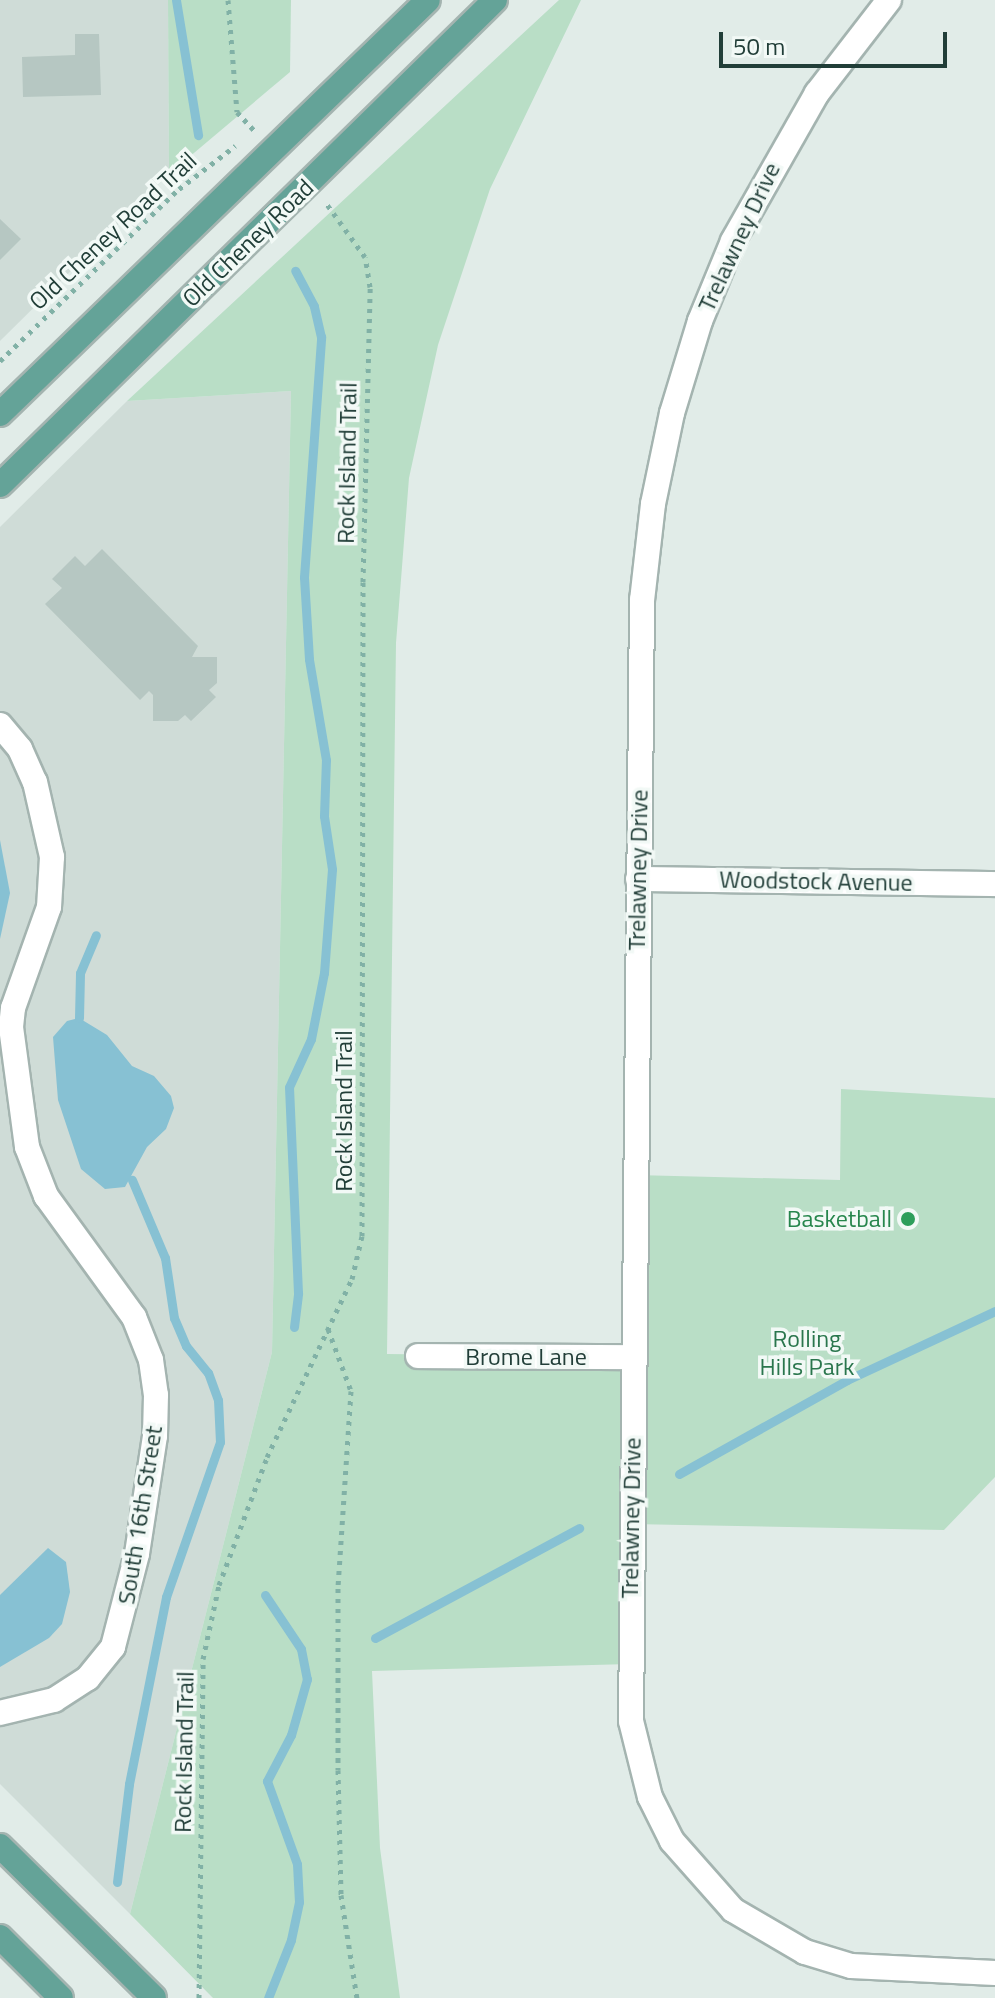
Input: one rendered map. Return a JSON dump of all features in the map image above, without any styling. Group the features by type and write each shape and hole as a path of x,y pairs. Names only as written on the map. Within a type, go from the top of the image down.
{"main road":[{"name":"Old Cheney Road","path":"0,414 428,0"},
{"name":"Old Cheney Road","path":"0,485 495,0"},
{"path":"0,1846 154,1998"},
{"path":"0,1937 61,1998"}],"street":[{"name":"Trelawney Drive","path":"889,0 817,93 766,176 700,321 672,413 653,504 642,600 631,1721 650,1797 672,1841 700,1878 772,1936 851,1966 995,1973"},
{"name":"South 16th Street","path":"0,725 20,749 35,782 52,857 49,907 13,1008 11,1052 27,1147 46,1196 134,1317 151,1360 156,1395 155,1436 137,1554 113,1647 88,1678 54,1700 0,1713"},
{"name":"Woodstock Avenue","path":"638,879 995,884"},
{"name":"Brome Lane","path":"418,1356 633,1357"}],"path":[{"name":"Old Cheney Road Trail","path":"0,361 179,189 254,130 237,112 228,0"},
{"name":"Rock Island Trail","path":"199,1998 203,1659 219,1585 267,1457 352,1279 362,1236 363,582 370,287 365,257 328,206"},
{"path":"328,1328 351,1391 338,1588 338,1770 341,1895 357,1998"}],"shaded area":[{"path":"0,0 168,0 169,174 0,341"},
{"path":"291,391 272,1352 130,1914 0,1784 0,527 127,401"}],"green space":[{"path":"168,0 291,0 290,72 169,174"},
{"name":"Rolling Hills Park","path":"559,0 581,0 490,189 438,345 409,478 396,643 387,1354 633,1357 635,1175 840,1180 841,1089 995,1098 995,1477 944,1530 631,1524 630,1664 372,1671 380,1848 400,1998 213,1998 130,1914 272,1352 291,391 127,401"}],"water":[{"path":"0,840 10,893 0,939"},
{"path":"79,1018 107,1035 132,1066 154,1076 171,1096 174,1108 166,1129 147,1147 125,1187 105,1189 81,1169 58,1100 53,1037 67,1021"},
{"path":"48,1548 66,1562 70,1592 62,1624 49,1638 0,1667 0,1595"}],"building":[{"path":"75,34 99,34 101,95 23,97 22,57 75,55"},
{"path":"0,219 21,239 0,260"},
{"path":"102,549 198,646 192,657 217,657 217,683 209,690 216,697 191,721 185,715 178,721 153,721 153,695 149,691 140,700 45,604 62,588 52,579 75,556 85,566"}],"waterway":[{"path":"176,0 198,135"},
{"path":"294,1327 298,1293 289,1087 311,1039 324,973 332,869 324,816 326,760 309,659 304,577 321,337 314,306 295,271"},
{"path":"79,1018 80,973 96,935"},
{"path":"117,1882 129,1784 166,1597 220,1442 218,1400 208,1373 186,1346 174,1318 165,1258 132,1180"},
{"path":"679,1474 847,1380 995,1311"},
{"path":"375,1638 579,1528"},
{"path":"265,1595 301,1649 307,1679 291,1735 267,1781 297,1864 299,1902 291,1940 268,1998"}],"place":[{"name":"Basketball","path":"908,1219"}]}
